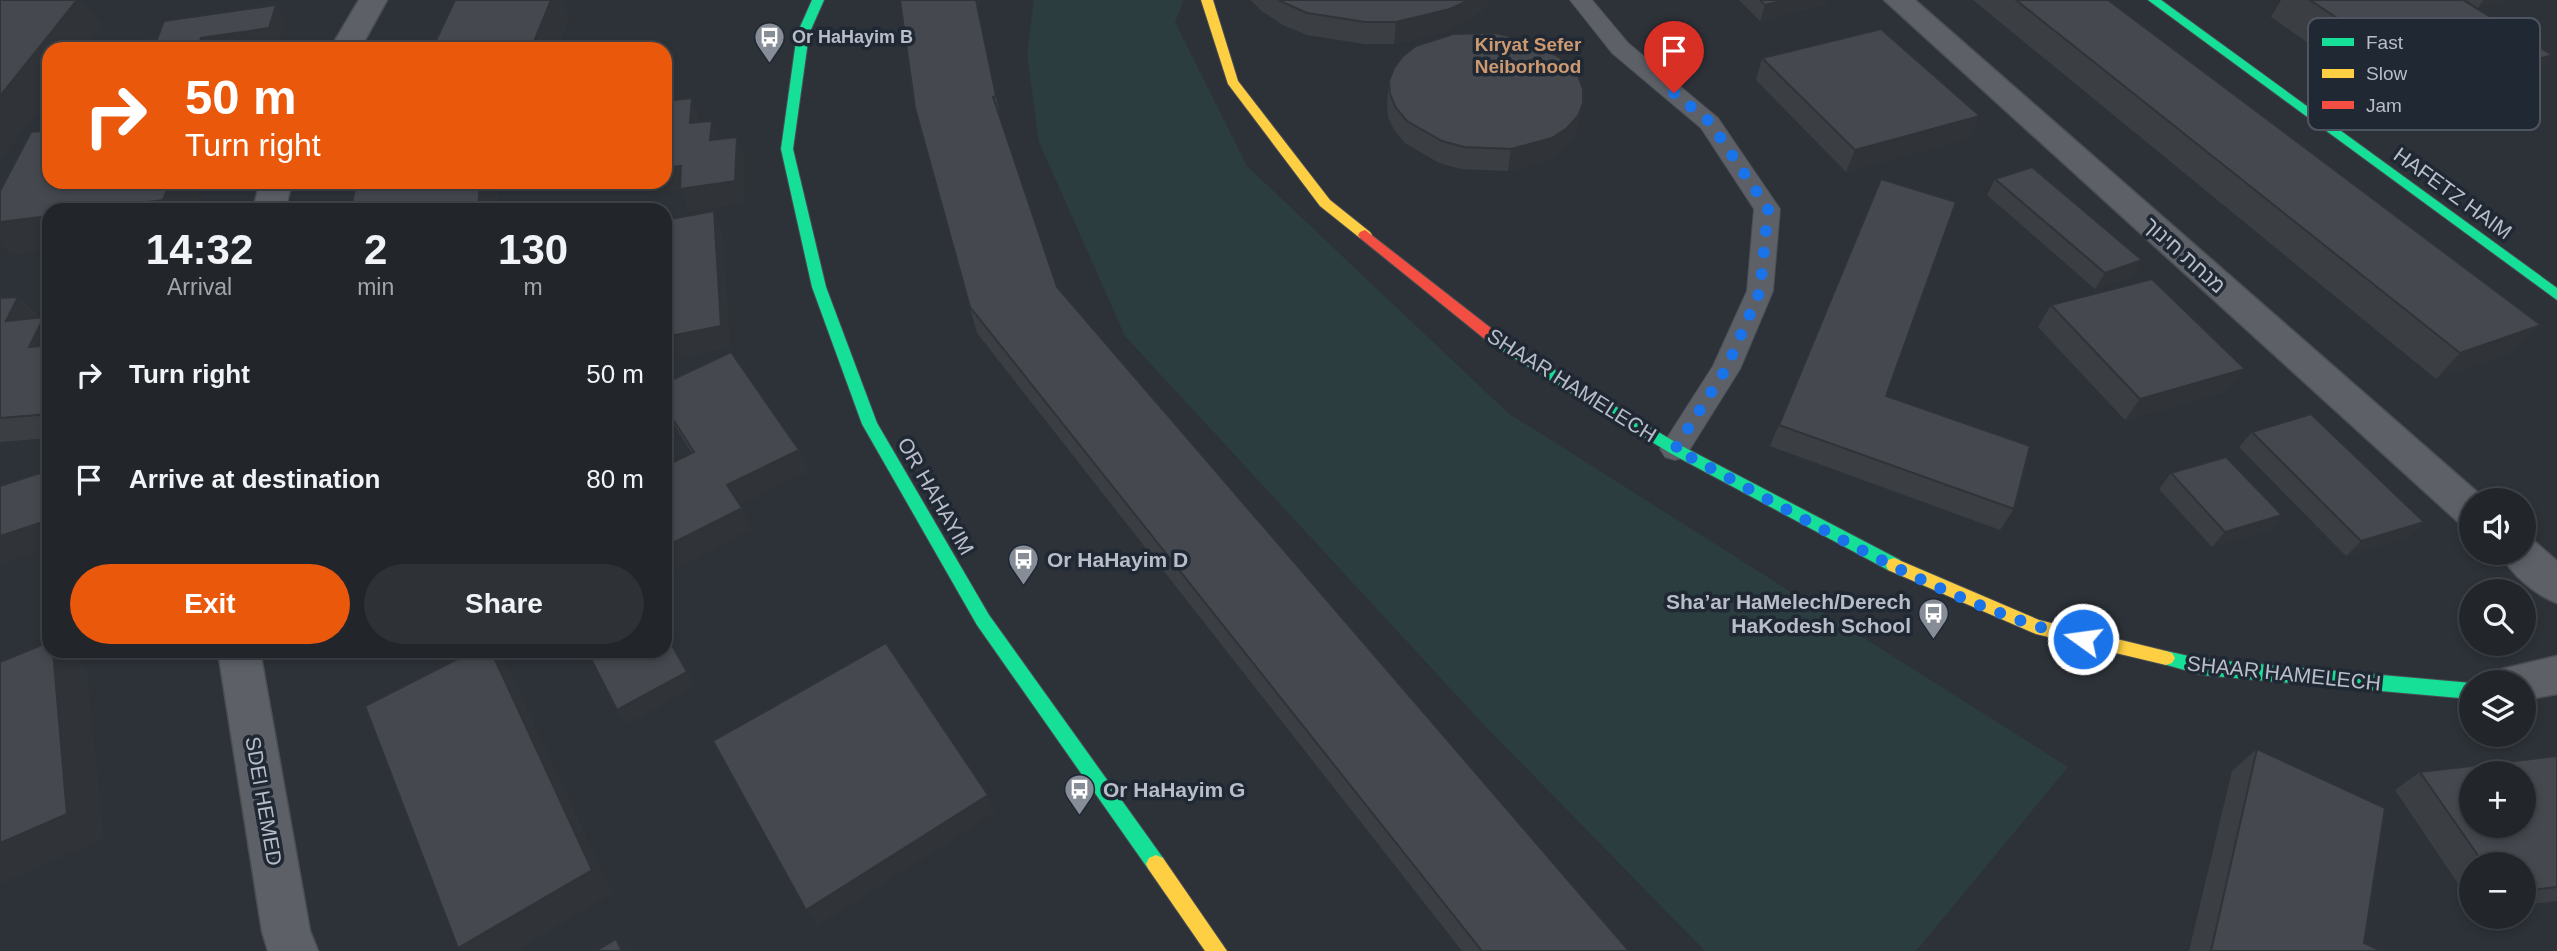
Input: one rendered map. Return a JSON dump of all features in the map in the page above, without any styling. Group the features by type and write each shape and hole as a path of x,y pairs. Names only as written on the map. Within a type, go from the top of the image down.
{"street":[{"path":"349,42 373,0"},
{"name":"OR HAHAYIM","path":"818,0 803,34 787,149 819,287 870,424 983,620 1217,951"},
{"name":"SHAAR HAMELECH","path":"1207,0 1232,81 1325,202 1491,337 1675,449 1905,571 2036,627 2202,667 2459,690"},
{"name":"מנחת חינוך","path":"1898,0 2459,499"},
{"name":"HAFETZ HAIM","path":"2154,0 2308,113"},
{"name":"HAFETZ HAIM","path":"2331,130 2557,296"},
{"path":"2533,565 2557,586"},
{"name":"SDEI HEMED","path":"240,658 286,931 293,951"},
{"path":"2536,679 2557,675"}],"lane":[{"path":"1581,0 1620,48 1710,122 1768,209 1760,291 1726,369 1675,449"}],"shaded area":[{"path":"1034,0 1184,0 1175,22 1247,166 1508,413 2068,767 1916,951 1705,951 1486,727 1125,336 1039,142 1027,54"}],"building":[{"path":"0,0 77,0 42,42 0,96"},
{"path":"455,0 551,0 534,42 435,42"},
{"path":"900,0 976,0 996,96 993,97 1057,287 1629,951 1482,951 970,307 915,108"},
{"path":"1278,0 1469,0 1450,9 1396,22 1365,22 1307,13"},
{"path":"1760,0 1785,0 1765,5"},
{"path":"2016,0 2108,0 2541,325 2460,353"},
{"path":"2310,0 2463,0 2492,18 2337,18"},
{"path":"276,5 269,28 201,38 200,42 135,42 157,39 164,21"},
{"path":"1881,29 1980,116 1855,150 1762,58"},
{"path":"1495,33 1536,43 1568,63 1578,76 1583,89 1583,103 1578,116 1567,128 1552,138 1511,149 1464,147 1442,141 1407,121 1396,108 1390,94 1389,81 1403,56 1416,46 1453,34"},
{"path":"2540,48 2552,55 2540,59"},
{"path":"692,98 690,123 712,121 710,140 737,137 735,181 680,189 681,166 672,167 672,100"},
{"path":"42,131 42,189 167,189 163,200 141,203 42,203 42,217 0,222 0,191 31,132"},
{"path":"2032,167 2142,260 2105,273 1995,179"},
{"path":"1881,179 1956,202 1886,396 2030,446 2014,509 1779,425"},
{"path":"355,189 480,189 478,203 352,203"},
{"path":"714,211 721,326 672,336 672,219"},
{"path":"2152,279 2245,369 2140,399 2051,305"},
{"path":"18,297 6,321 42,317 29,347 42,346 42,415 0,418 0,298"},
{"path":"731,352 799,450 727,485 742,508 672,543 672,463 694,452 672,418 672,380"},
{"path":"2311,414 2424,522 2361,541 2252,432"},
{"path":"2226,457 2282,515 2225,532 2171,473"},
{"path":"42,472 42,522 0,536 0,486"},
{"path":"886,643 988,795 806,910 713,741"},
{"path":"42,645 42,658 54,658 67,814 0,843 0,662"},
{"path":"672,645 687,672 617,710 591,658 672,658"},
{"path":"459,658 494,658 592,870 458,948 365,706"},
{"path":"2257,749 2385,808 2364,943 2381,951 2211,951"},
{"path":"2557,756 2557,887 2536,890 2536,852 2476,852 2466,838 2536,838 2536,761 2514,761"},
{"path":"2459,767 2459,828 2420,772"},
{"path":"616,939 622,951 596,951"}],"traffic: fast":[{"path":"818,0 803,34 787,149 819,287 870,424 983,620 1156,864"},
{"path":"2154,0 2308,113"},
{"path":"2332,130 2557,295"},
{"path":"1496,340 1675,449 1894,565"},
{"path":"2166,658 2202,667 2459,690"}],"traffic: slow":[{"path":"1207,0 1232,81 1325,203 1365,235"},
{"path":"1894,565 2036,627 2166,658"},
{"path":"1156,864 1217,951"}],"traffic: jam":[{"path":"1365,235 1496,340"}],"place":[{"name":"Or HaHayim B","path":"769,64"},
{"name":"Or HaHayim D","path":"1024,586"},
{"name":"Sha’ar HaMelech/Derech HaKodesh School","path":"1934,640"},
{"name":"Or HaHayim G","path":"1080,816"}],"district":[{"name":"Kiryat Sefer Neiborhood","path":"1528,55"}],"route":[{"path":"1674,93 1710,122 1768,209 1760,291 1726,369 1675,449 1905,571 2036,627 2083,639"}]}
